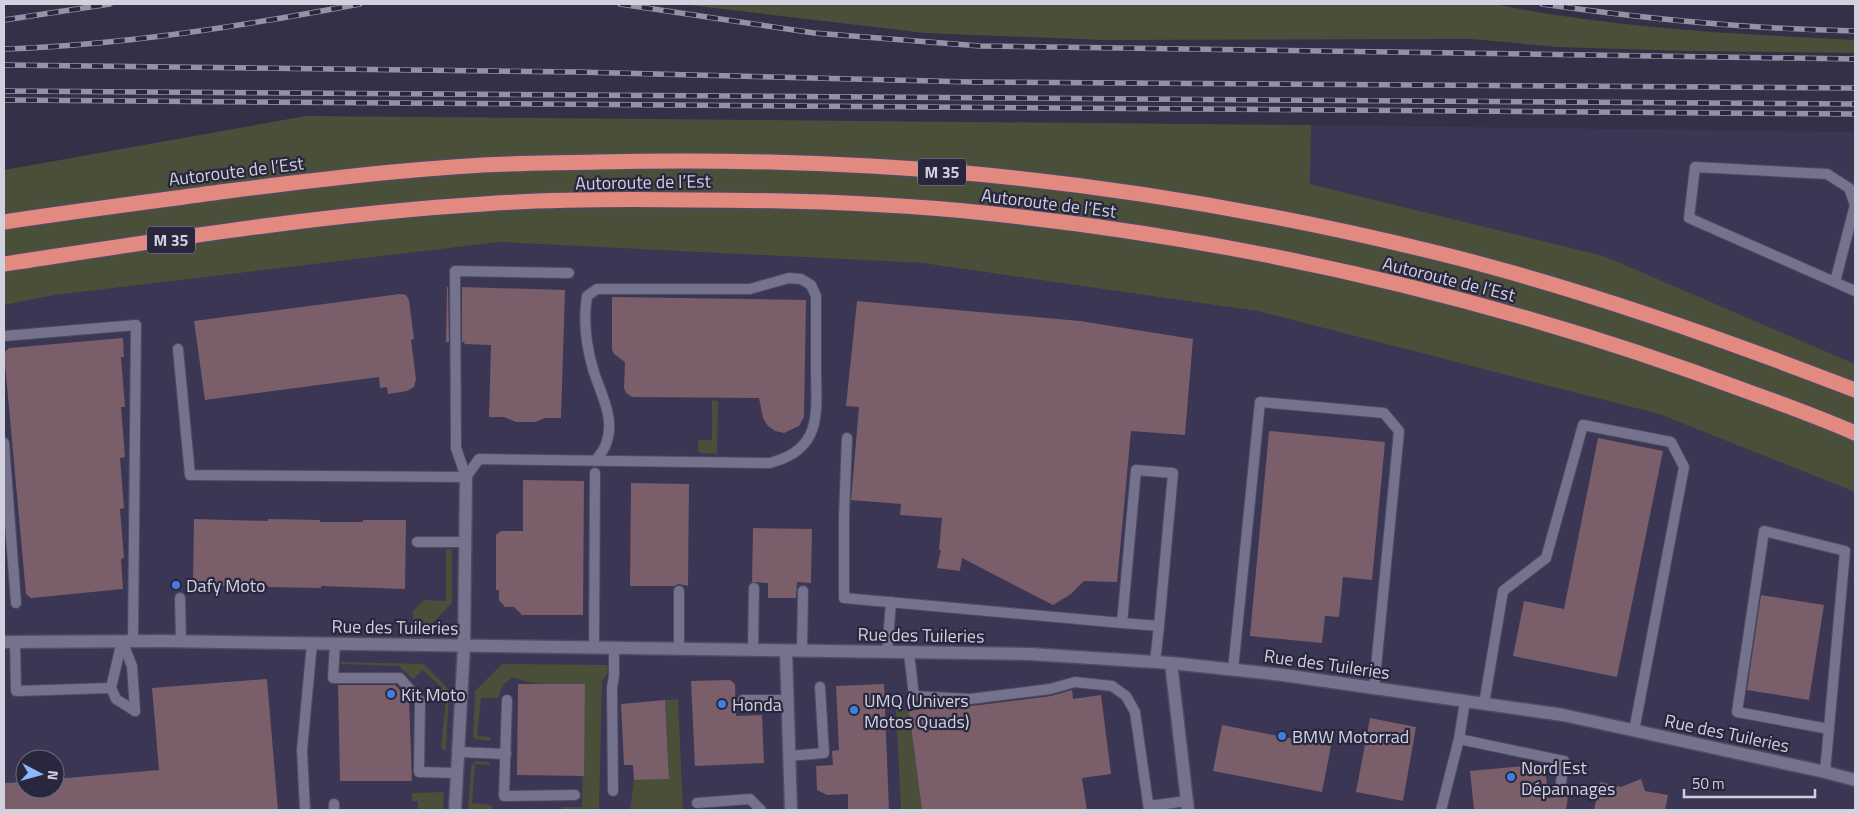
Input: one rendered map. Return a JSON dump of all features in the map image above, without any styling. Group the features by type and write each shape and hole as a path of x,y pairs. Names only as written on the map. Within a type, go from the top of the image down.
{"highway":[{"name":"Autoroute de l’Est","path":"4,222 66,212 328,178 484,165 762,162 875,166 986,175 1096,188 1200,204 1322,227 1445,255 1570,290 1684,328 1855,390"},
{"name":"Autoroute de l’Est","path":"4,264 338,217 485,204 630,199 758,200 867,204 983,213 1095,227 1201,244 1312,264 1433,293 1554,326 1665,360 1855,433"}],"street":[{"path":"455,810 464,646 466,477"},
{"name":"Rue des Tuileries","path":"9,642 181,641 1030,654 1171,663 1283,675 1563,715 1826,772 1855,780"},
{"path":"786,651 791,810"},
{"path":"1171,663 1188,806"}],"lane":[{"path":"1835,282 1855,205 1849,188 1827,174 1695,166 1689,218 1855,292"},
{"path":"466,477 456,448 456,271 569,273"},
{"path":"466,477 479,459 595,461 770,463 787,458 799,449 810,435 816,402 816,296 811,285 801,279 789,278 750,289 597,289 588,296 585,311 585,336 593,370 606,405 609,430 606,445 595,461"},
{"path":"4,336 136,325 128,641 135,711 116,698 111,688 128,641"},
{"path":"178,349 190,475 466,477"},
{"path":"1233,670 1260,402 1384,413 1399,432 1374,688"},
{"path":"1484,704 1503,591 1546,558 1583,425 1671,442 1684,467 1634,730"},
{"path":"848,438 844,516 844,598 1159,626"},
{"path":"4,443 16,603"},
{"path":"1122,623 1136,470 1173,473 1155,662"},
{"path":"594,648 595,473"},
{"path":"1826,772 1844,551 1764,531 1736,712 1829,729"},
{"path":"417,542 465,542"},
{"path":"753,650 754,588"},
{"path":"679,591 679,649"},
{"path":"802,651 803,591"},
{"path":"180,598 181,641"},
{"path":"887,652 891,602"},
{"path":"9,642 16,691 111,688"},
{"path":"305,810 302,750 312,643"},
{"path":"335,644 333,678 400,678 420,701 419,772 457,773"},
{"path":"613,791 612,688 614,648"},
{"path":"909,652 914,696 970,699 1050,689 1075,682 1112,686 1126,696 1135,712 1149,808 1188,806"},
{"path":"789,756 824,753 820,687"},
{"path":"507,700 504,796 575,795"},
{"path":"743,700 787,700"},
{"path":"1441,810 1459,739 1465,701"},
{"path":"1459,739 1564,761 1560,790"},
{"path":"458,752 506,754"},
{"path":"698,803 750,799 761,810"}],"shaded area":[{"path":"1311,125 1855,132 1855,364 1604,256 1310,184"},
{"path":"500,242 922,263 1257,311 1659,414 1855,492 1855,810 4,810 4,305 55,295"}],"green space":[{"path":"681,4 1494,4 1584,19 1674,29 1855,40 1855,53 1557,47 1471,39 1103,40 925,33"},
{"path":"306,116 1311,125 1310,184 1604,256 1855,364 1855,492 1659,414 1257,311 922,263 500,242 55,295 4,305 4,170"},
{"path":"712,400 718,401 717,454 701,453 698,451 698,440 712,440"},
{"path":"446,549 452,549 452,603 427,629 413,629 413,611 424,600 446,601"},
{"path":"341,662 424,664 449,690 446,751 441,747 446,700 432,698 442,688 423,670 413,679 399,666 341,664"},
{"path":"502,664 608,665 607,674 602,681 599,810 562,810 562,807 582,807 585,684 539,684 513,677 503,685 498,698 481,698 477,736 490,737 490,741 473,737 475,691"},
{"path":"678,699 683,810 630,810 634,780 669,778 665,700"},
{"path":"896,709 909,711 922,810 901,810"},
{"path":"475,761 490,762 490,765 475,764 472,803 492,805 492,810 468,810 471,767"},
{"path":"444,792 443,810 418,810 418,801 412,801 412,793"}],"building":[{"path":"448,287 449,342 446,342"},
{"path":"462,287 565,290 561,418 545,418 535,422 516,422 504,417 489,417 491,345 464,344 465,342 462,342"},
{"path":"400,294 406,295 409,300 414,339 411,340 416,379 414,387 407,391 388,394 387,387 380,388 379,377 205,400 194,321"},
{"path":"612,297 806,300 804,417 799,426 784,433 775,431 768,426 763,418 759,398 632,397 626,393 624,388 625,362 614,354 612,350"},
{"path":"857,301 1080,321 1193,339 1185,435 1131,431 1117,582 1084,581 1071,594 1053,605 962,558 960,571 937,568 941,550 939,550 942,518 900,515 901,504 851,500 859,407 846,406"},
{"path":"123,338 124,357 121,357 125,407 121,407 125,457 120,458 124,508 120,509 124,558 121,559 123,589 31,598 26,594 4,353 9,348"},
{"path":"1269,431 1385,442 1372,580 1343,577 1339,617 1325,616 1322,643 1250,636"},
{"path":"1598,438 1663,451 1617,677 1513,656 1524,601 1564,609"},
{"path":"523,480 584,481 583,615 522,615 514,607 505,607 499,600 499,590 496,590 496,535 501,531 523,531"},
{"path":"631,483 689,484 688,586 679,584 674,586 630,586"},
{"path":"194,519 320,520 320,522 406,520 405,589 321,586 321,588 268,587 268,585 193,586"},
{"path":"753,528 812,529 811,583 797,582 796,598 768,598 768,583 752,582"},
{"path":"1761,595 1824,605 1809,700 1747,690"},
{"path":"267,679 278,810 4,810 4,783 15,782 15,799 65,799 65,778 159,770 152,688"},
{"path":"730,680 735,684 736,716 762,715 764,763 695,766 691,681"},
{"path":"518,684 585,684 584,776 517,775"},
{"path":"884,684 889,810 848,810 848,794 827,795 817,790 816,766 833,765 832,751 839,750 836,686"},
{"path":"338,685 395,685 409,699 412,781 340,781"},
{"path":"1072,690 1073,699 1101,695 1111,774 1082,778 1087,810 922,810 909,711 954,705 971,706 1051,696"},
{"path":"665,700 669,779 634,780 633,765 624,765 621,704"},
{"path":"1370,718 1416,727 1403,801 1356,792"},
{"path":"1222,725 1331,746 1322,792 1213,771"},
{"path":"1545,764 1548,798 1568,796 1566,810 1474,810 1470,771"},
{"path":"1641,779 1645,791 1668,795 1665,810 1594,810 1600,782 1621,787"}],"railway":[{"path":"4,20 110,4"},
{"path":"4,49 138,39 271,20 360,4"},
{"path":"620,4 814,33 980,46 1855,59"},
{"path":"1542,4 1698,22 1776,28 1855,31"},
{"path":"4,65 577,72 972,82 1855,88"},
{"path":"4,91 1855,104"},
{"path":"4,100 1855,114"}],"place":[{"name":"Dafy Moto","path":"176,585"},
{"name":"Kit Moto","path":"391,694"},
{"name":"Honda","path":"722,704"},
{"name":"UMQ (Univers Motos Quads)","path":"854,710"},
{"name":"BMW Motorrad","path":"1282,736"},
{"name":"Nord Est Dépannages","path":"1511,777"}]}
